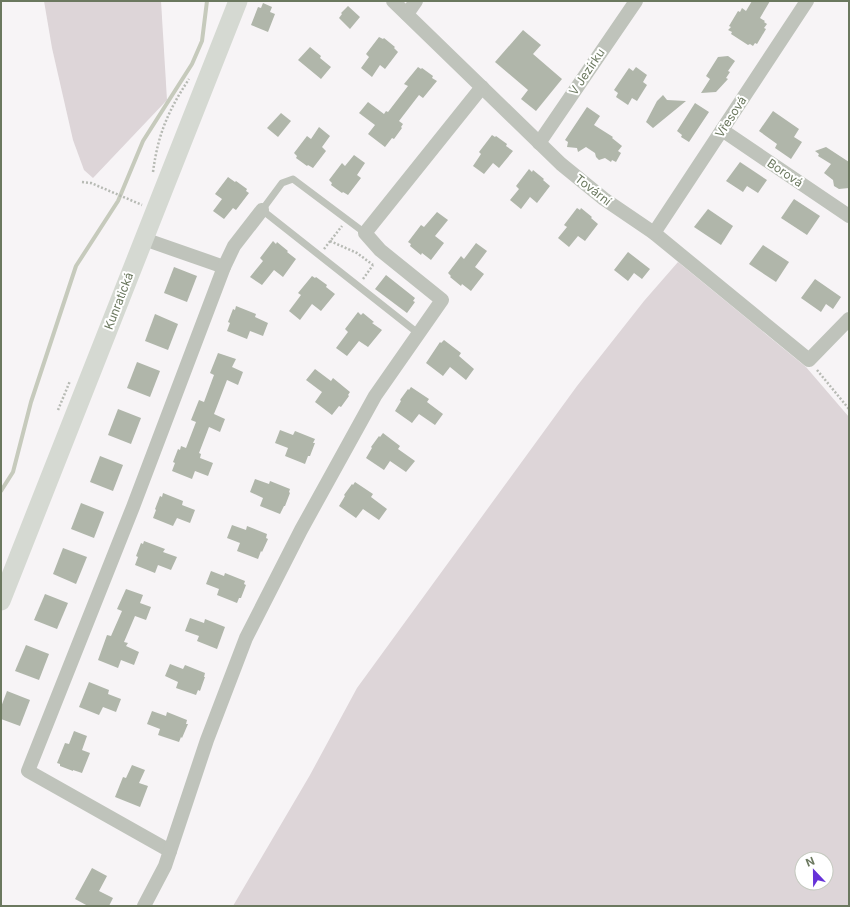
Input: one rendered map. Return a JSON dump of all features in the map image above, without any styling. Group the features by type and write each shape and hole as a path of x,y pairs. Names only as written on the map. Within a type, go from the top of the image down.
{"street":[{"name":"Kunratická","path":"1,601 238,1"},
{"name":"Tovární","path":"393,1 561,164 604,200 654,233 809,360"},
{"path":"407,14 416,1"},
{"name":"V Jezírku","path":"539,142 636,1"},
{"name":"Vřesová","path":"654,233 807,1"},
{"path":"144,906 165,866 207,740 246,638 301,530 374,396 442,300 383,252 365,233 482,86"},
{"name":"Borová","path":"722,130 849,216"},
{"path":"170,851 28,771 133,507 224,267 234,246 262,210"},
{"path":"144,239 224,267"},
{"path":"809,360 849,319"}],"lane":[{"path":"365,233 293,179 282,183 262,210 419,334"}],"path":[{"path":"82,182 91,183 155,210"},
{"path":"319,255 347,219"},
{"path":"330,241 357,253 373,265"},
{"path":"357,286 383,252"},
{"path":"809,360 849,409"}],"shaded area":[{"path":"44,1 161,1 167,100 93,178 84,170 73,140 52,48"},
{"path":"678,262 806,367 849,417 849,906 233,906 310,775 357,688 577,386 644,301"}],"building":[{"path":"752,1 770,1 760,18 767,24 764,28 766,29 757,44 755,43 753,46 750,44 748,45 731,34 732,32 728,30 731,27 729,26 738,11 740,12 742,8 746,11"},
{"path":"263,3 272,7 270,12 275,14 268,32 251,25 258,7 261,8"},
{"path":"348,6 360,17 350,29 339,18 342,14 341,13"},
{"path":"523,30 541,45 533,54 562,79 536,111 521,99 528,90 495,62"},
{"path":"379,37 384,38 395,47 394,48 398,52 385,69 380,65 372,77 361,68 369,57 366,54"},
{"path":"310,47 331,67 321,79 298,60"},
{"path":"728,56 735,61 728,71 730,72 726,78 728,79 716,92 701,93 710,79 706,76 718,57"},
{"path":"418,67 421,69 422,68 433,76 432,78 437,81 423,98 419,95 399,121 403,124 401,127 402,128 394,139 392,138 385,147 368,134 375,125 359,113 368,102 384,114 386,111 388,112 408,86 404,84"},
{"path":"636,67 647,75 643,82 647,85 637,101 632,98 628,105 616,97 618,93 614,90 629,68 633,71"},
{"path":"663,95 667,100 686,101 653,128 646,122 657,101"},
{"path":"695,103 709,112 689,142 681,137 682,135 677,131"},
{"path":"587,107 600,116 594,125 613,137 612,138 622,146 618,151 621,153 616,162 612,160 611,162 605,158 599,160 595,153 586,147 578,152 577,148 567,147 568,142 565,140"},
{"path":"773,111 799,129 794,137 802,142 791,159 775,148 777,144 759,131"},
{"path":"281,113 291,121 278,137 267,128"},
{"path":"319,127 330,136 322,147 326,151 313,168 308,165 307,166 296,158 297,156 294,153 307,136 311,139"},
{"path":"492,135 495,137 496,136 507,144 506,146 513,151 499,168 493,163 484,174 473,166 481,154 479,152"},
{"path":"826,147 849,162 849,188 839,189 834,186 833,180 824,173 831,164 818,156 819,154 815,151"},
{"path":"354,155 365,163 357,175 361,178 348,195 343,192 342,193 331,185 332,183 329,180 342,163 345,166"},
{"path":"740,162 767,180 758,193 747,186 743,192 726,181"},
{"path":"529,169 532,172 533,170 550,186 537,203 530,197 521,209 510,200 519,189 516,186"},
{"path":"228,177 247,189 246,191 249,193 236,210 233,208 224,219 213,211 222,199 215,194"},
{"path":"794,199 820,216 807,235 781,218"},
{"path":"577,208 580,210 581,208 598,224 585,241 578,236 569,247 558,238 567,227 564,225"},
{"path":"708,209 733,226 721,245 694,227"},
{"path":"437,212 448,220 435,236 444,243 431,260 422,253 421,255 410,246 411,244 408,242 421,225 424,227"},
{"path":"273,241 276,244 277,242 296,259 283,277 274,270 262,285 250,277 263,261 260,258"},
{"path":"476,243 487,251 475,267 484,274 471,291 462,284 461,286 450,277 451,276 448,273 461,256 464,259"},
{"path":"763,245 789,262 776,282 749,264"},
{"path":"628,252 650,269 642,279 634,273 628,281 614,270"},
{"path":"174,267 197,276 187,302 164,293"},
{"path":"386,275 415,298 413,301 415,302 407,313 375,289"},
{"path":"312,276 315,278 316,277 327,285 326,287 335,294 321,311 312,304 300,320 289,311 301,295 298,293"},
{"path":"815,279 841,297 833,309 826,304 821,312 801,298"},
{"path":"236,306 256,314 255,317 268,323 263,336 250,331 247,339 227,331 230,323 228,322 233,309 235,310"},
{"path":"358,312 361,315 363,313 374,322 372,323 382,330 368,347 359,341 347,356 336,348 348,332 345,329"},
{"path":"155,314 178,324 168,350 145,341"},
{"path":"444,340 461,353 459,356 474,369 466,380 450,367 443,376 426,363 440,342 441,343"},
{"path":"218,353 236,359 232,367 243,372 238,385 227,380 214,414 225,419 220,432 209,427 199,453 201,454 200,458 213,463 208,476 195,471 192,479 172,471 175,463 173,462 178,449 180,450 181,446 186,448 196,422 191,420 199,400 204,402 214,375 210,373"},
{"path":"137,362 160,371 150,397 127,388"},
{"path":"315,369 331,381 333,378 350,392 348,395 349,396 341,407 339,406 332,415 315,402 322,392 306,380"},
{"path":"411,387 429,399 427,402 443,414 435,425 419,414 412,423 395,411 401,401 400,400"},
{"path":"118,409 141,418 131,444 108,435"},
{"path":"280,430 293,435 295,431 315,439 310,456 308,456 305,464 285,456 288,448 275,443"},
{"path":"383,433 400,446 398,449 415,461 406,472 390,461 384,470 366,458 372,448 371,447"},
{"path":"100,456 123,465 113,491 90,482"},
{"path":"255,479 269,484 270,481 290,489 285,506 280,514 260,506 263,498 250,492"},
{"path":"355,482 373,494 371,497 387,509 379,520 363,509 356,518 339,506 345,496 344,495"},
{"path":"163,493 183,501 182,505 195,510 190,523 177,518 173,526 153,518 160,496 162,497"},
{"path":"81,503 104,512 94,538 71,529"},
{"path":"232,525 246,530 247,526 267,534 266,538 268,539 258,559 237,551 240,543 227,538"},
{"path":"144,541 165,549 163,552 177,557 171,570 158,565 155,573 135,565 138,557 136,556 141,543 143,544"},
{"path":"63,548 87,557 76,584 53,574"},
{"path":"211,571 224,576 225,573 245,581 244,584 246,585 241,598 239,598 237,603 217,595 219,589 206,584"},
{"path":"126,589 143,595 140,603 151,607 146,620 135,616 124,642 128,643 126,646 139,652 134,665 121,660 118,668 98,660 107,635 111,636 122,611 117,609"},
{"path":"45,594 68,603 57,629 34,620"},
{"path":"190,618 204,623 205,619 225,627 217,649 197,641 199,636 185,631"},
{"path":"26,645 49,654 39,680 15,671"},
{"path":"170,664 183,669 185,665 205,673 200,691 198,690 196,695 176,688 178,682 165,676"},
{"path":"89,682 109,690 108,694 121,699 116,712 103,707 99,715 79,707"},
{"path":"7,691 30,700 20,726 1,719 1,707"},
{"path":"152,711 166,716 167,712 187,720 186,724 188,724 179,742 158,735 160,729 147,724"},
{"path":"74,731 87,736 82,750 90,753 82,773 60,766 60,764 57,763 65,743 69,744"},
{"path":"132,765 145,770 139,783 148,786 140,807 115,797 123,777 126,778"},
{"path":"92,868 107,876 99,891 113,898 109,906 88,906 75,899"}],"waterway":[{"path":"1,491 13,472 31,402 76,266 118,201 143,141 192,64 202,41 207,1"}]}
